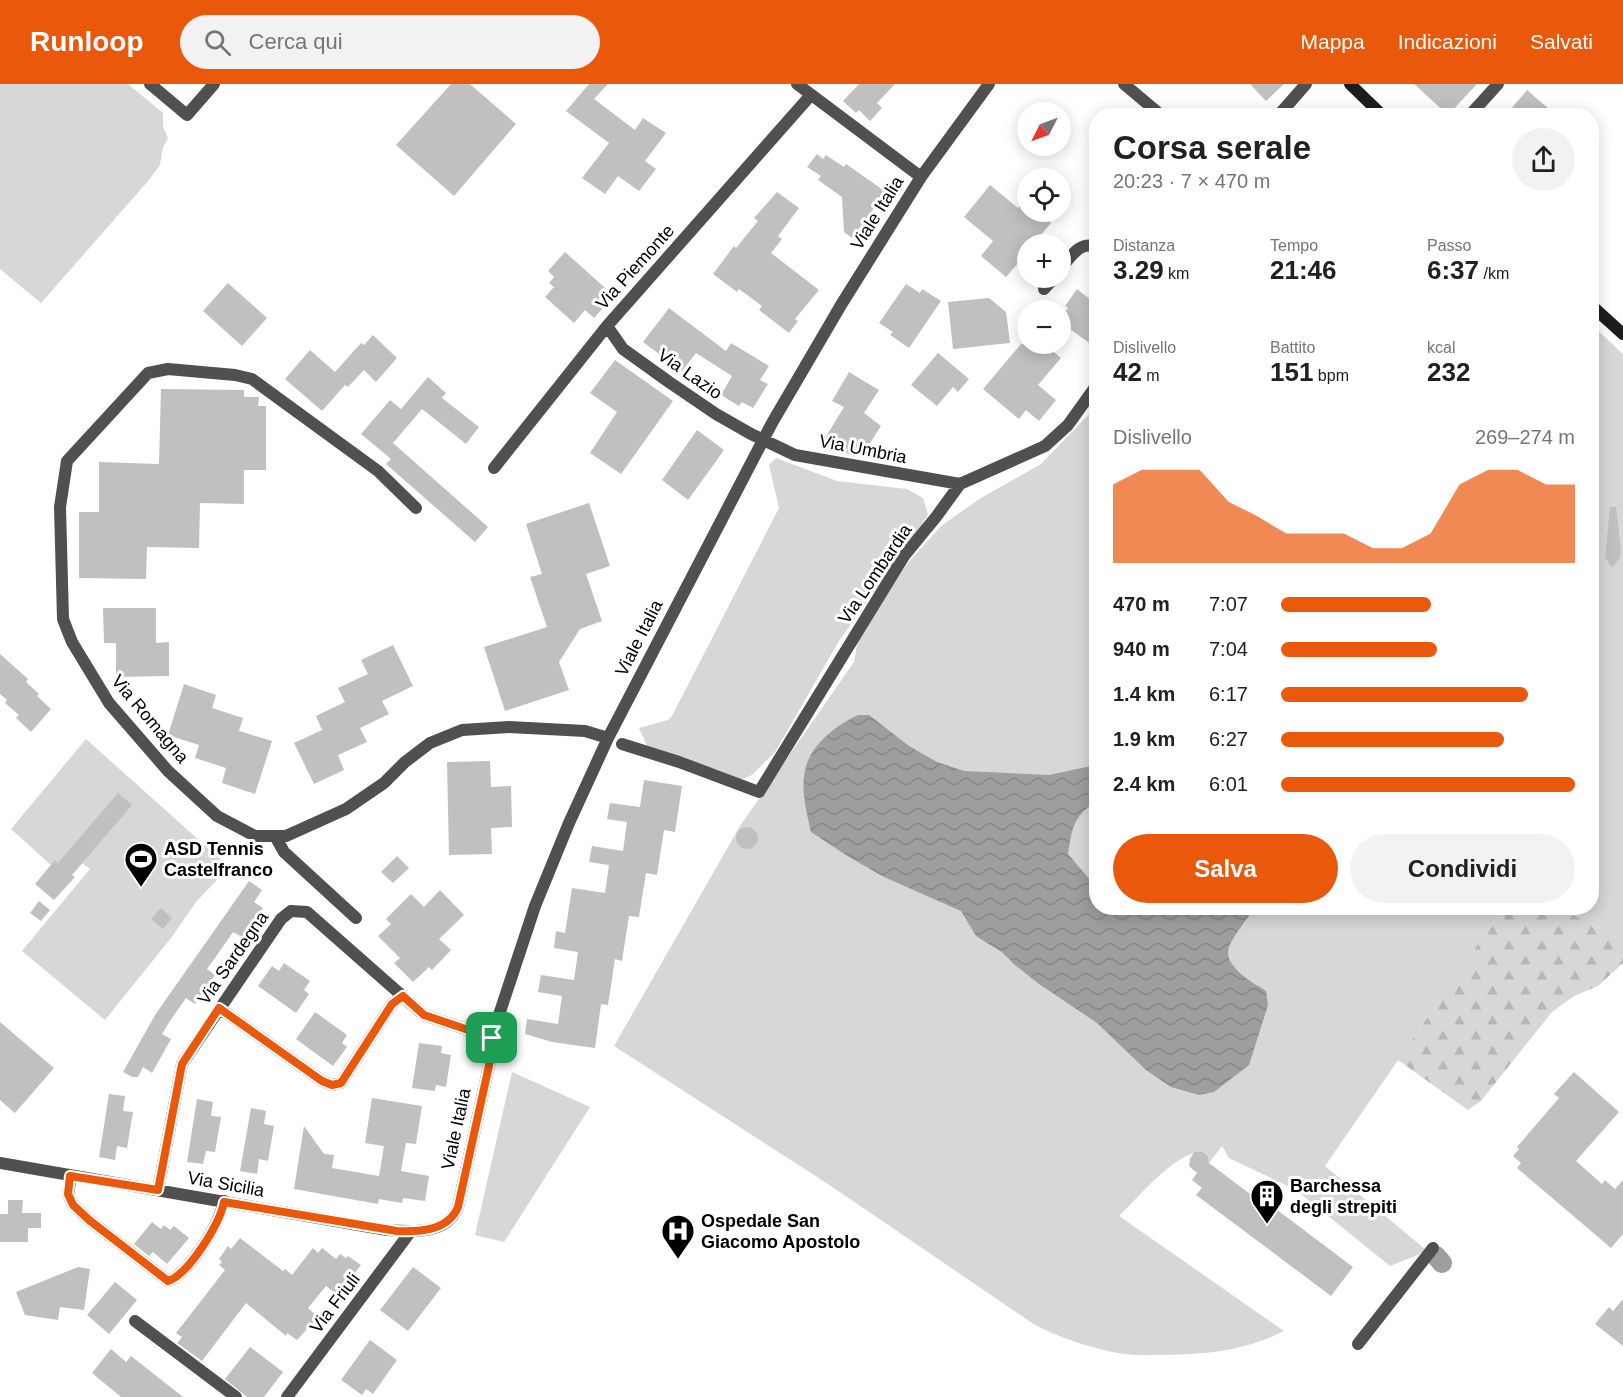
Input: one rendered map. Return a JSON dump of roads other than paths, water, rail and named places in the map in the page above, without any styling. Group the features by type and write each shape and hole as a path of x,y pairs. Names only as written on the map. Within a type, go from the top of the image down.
{"street":[{"path":"150,84 188,116 214,84"},
{"path":"797,84 810,96 921,177"},
{"name":"Viale Italia","path":"411,1231 440,1227 457,1211 490,1061 492,1038 535,906 608,738 763,438 841,305 921,177 988,84"},
{"path":"1124,84 1152,108"},
{"path":"1285,108 1306,84"},
{"path":"1350,84 1375,108"},
{"path":"1476,108 1498,84"},
{"name":"Via Piemonte","path":"494,468 607,326 810,96"},
{"path":"1071,257 1080,248 1089,246"},
{"path":"1599,312 1623,334"},
{"name":"Via Lazio","path":"607,326 623,349 716,414 751,434 763,438"},
{"name":"Via Romagna","path":"416,508 378,471 252,379 235,375 168,369 148,373 68,461 60,507 63,619 72,642 109,703 168,771 217,816 255,836 286,836 346,809 384,783 405,762 430,743 462,730 509,727 585,730 608,738"},
{"path":"960,484 1046,446 1068,425 1089,396"},
{"name":"Via Umbria","path":"763,438 795,455 960,484"},
{"name":"Via Lombardia","path":"622,744 759,792 904,556 960,484"},
{"path":"275,836 284,852 356,918"},
{"name":"Via Sardegna","path":"158,1190 182,1064 281,919 291,911 306,912 424,1015 492,1038"},
{"path":"219,1008 322,1081 332,1085 341,1083 392,1004 403,996"},
{"name":"Via Sicilia","path":"0,1163 376,1228 411,1231"},
{"path":"70,1176 68,1194 73,1205 168,1281 182,1274 218,1223 224,1202"},
{"name":"Via Friuli","path":"287,1397 411,1231"},
{"path":"1358,1344 1433,1248"},
{"path":"135,1321 236,1397"}],"water":[{"path":"858,715 869,715 909,746 937,762 964,771 1049,775 1089,766 1089,806 1075,824 1068,854 1089,879 1089,915 1249,915 1231,943 1228,954 1230,961 1240,973 1266,991 1268,1005 1249,1065 1214,1092 1199,1095 1171,1087 1146,1070 1097,1023 1039,984 1003,953 976,936 961,911 884,877 811,832 804,794 808,760 823,739"}],"waterway":[{"path":"1436,1256 1442,1263"}],"place":[{"name":"ASD Tennis Castelfranco","path":"141,888"},
{"name":"Barchessa degli strepiti","path":"1267,1225"},
{"name":"Ospedale San Giacomo Apostolo","path":"678,1260"}]}
